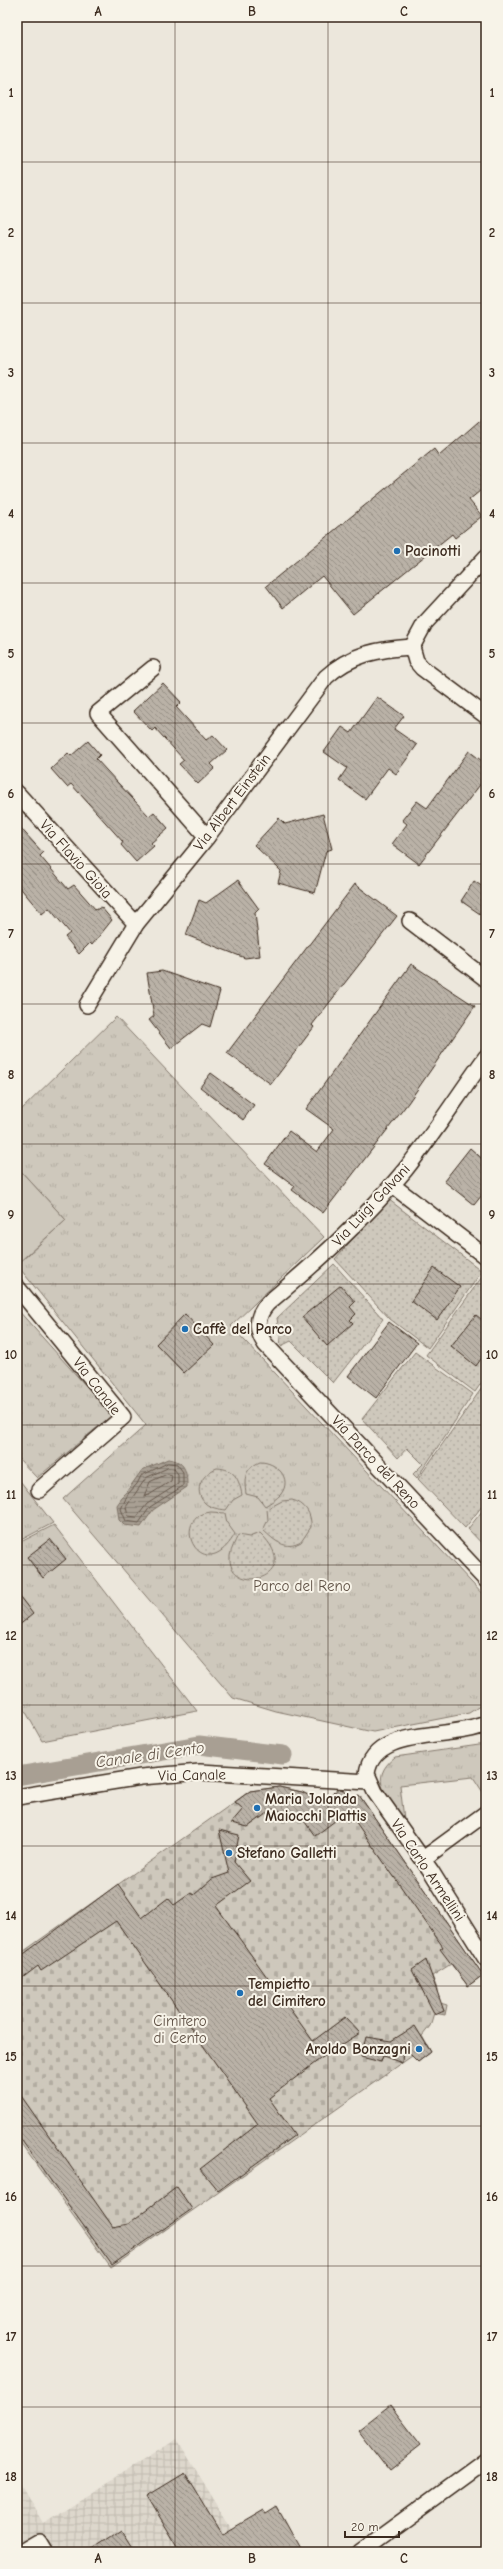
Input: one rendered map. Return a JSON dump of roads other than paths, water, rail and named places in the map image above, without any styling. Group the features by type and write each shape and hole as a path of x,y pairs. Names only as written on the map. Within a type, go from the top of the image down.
{"street":[{"path":"486,557 425,623 412,647 416,661 422,668 486,716"},
{"name":"Via Albert Einstein","path":"87,1005 136,924 207,837 316,688 334,670 368,652 412,647"},
{"path":"153,668 98,713 207,837"},
{"name":"Via Flavio Gioia","path":"17,793 136,924"},
{"path":"410,921 486,980"},
{"name":"Via Luigi Galvani","path":"265,1344 258,1331 262,1309 324,1255 392,1185 418,1153 486,1056"},
{"path":"392,1185 486,1257"},
{"name":"Via Canale","path":"17,1287 123,1417 39,1490"},
{"name":"Via Parco del Reno","path":"265,1344 486,1580"},
{"path":"369,1782 367,1774 370,1761 373,1755 385,1745 400,1740 468,1730 486,1724"},
{"name":"Via Canale","path":"17,1797 141,1777 200,1772 369,1782"},
{"name":"Via Carlo Armellini","path":"369,1782 423,1859 486,1959"},
{"path":"423,1859 486,1813"},
{"path":"360,2552 486,2460"},
{"path":"22,2552 42,2547"}],"water":[{"path":"168,1459 178,1462 184,1468 187,1487 153,1510 141,1527 124,1525 119,1520 117,1505 142,1470"}],"waterway":[{"name":"Canale di Cento","path":"17,1776 199,1745 283,1755"}],"place":[{"name":"Pacinotti","path":"397,551"},
{"name":"Caffè del Parco","path":"185,1329"},
{"name":"Maria Jolanda Maiocchi Plattis","path":"257,1808"},
{"name":"Stefano Galletti","path":"229,1853"},
{"name":"Tempietto del Cimitero","path":"240,1993"},
{"name":"Aroldo Bonzagni","path":"419,2049"}],"park label":[{"name":"Parco del Reno","path":"302,1586"},
{"name":"Cimitero di Cento","path":"180,2030"}]}
